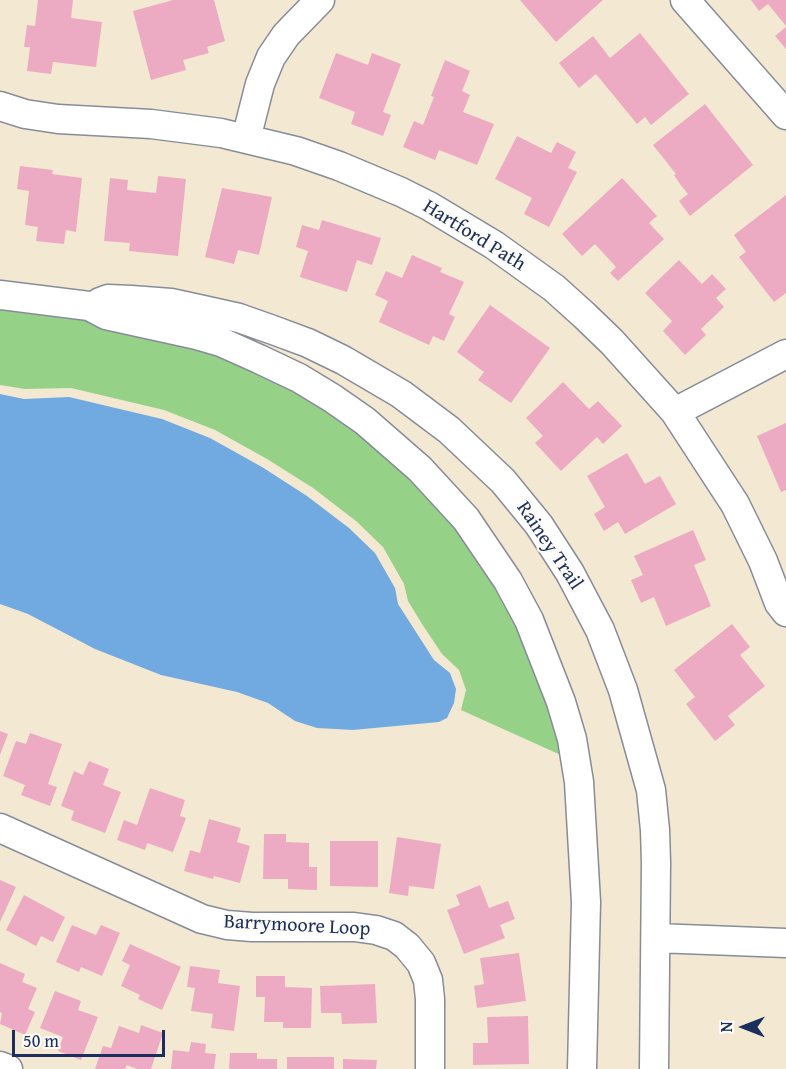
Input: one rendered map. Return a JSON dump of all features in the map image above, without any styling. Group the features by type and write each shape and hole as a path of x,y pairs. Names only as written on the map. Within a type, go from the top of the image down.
{"street":[{"path":"246,139 260,84 271,57 286,35 320,0"},
{"path":"685,0 786,115"},
{"name":"Hartford Path","path":"0,106 25,114 58,119 151,124 221,133 296,151 380,183 429,206 494,245 554,288 584,315 612,342 675,412 735,504 779,603 786,612"},
{"name":"Rainey Trail","path":"0,295 89,306 106,315 176,329 221,342 299,378 332,398 373,428 420,469 466,519 508,581 529,620 561,702 572,739 584,838 586,902 582,1069"},
{"name":"Rainey Trail","path":"89,306 108,300 171,303 239,318 308,343 374,377 424,410 480,458 503,481 539,525 570,573 600,630 624,690 651,790 655,830 654,1069"},
{"path":"675,412 786,354"},
{"name":"Barrymoore Loop","path":"0,828 202,919 227,925 252,927 354,927 376,930 394,936 407,946 421,963 428,980 430,1069"},
{"path":"656,938 786,943"},
{"path":"0,1066 8,1069"}],"green space":[{"path":"0,306 80,315 216,352 293,387 357,429 433,498 498,586 535,664 563,756 461,710 466,690 459,670 442,654 422,624 408,601 404,584 383,547 356,521 313,488 215,430 164,410 71,388 25,389 0,385"}],"water":[{"path":"0,394 24,399 69,397 162,419 210,438 307,496 349,528 375,553 395,588 398,604 434,660 450,673 456,689 454,703 447,718 439,722 353,730 317,728 295,721 268,703 237,692 161,675 95,649 28,614 0,604"}],"building":[{"path":"38,0 73,0 71,18 102,22 96,67 53,62 51,74 27,71 30,47 24,47 27,25 35,26"},
{"path":"173,0 214,0 225,41 207,47 209,53 183,60 186,70 151,80 133,11"},
{"path":"520,0 603,0 556,42"},
{"path":"751,0 786,0 786,26 768,4 759,11"},
{"path":"786,27 786,49 775,36"},
{"path":"640,33 689,94 651,125 645,117 637,124 596,74 579,88 559,63 593,36 610,58"},
{"path":"336,53 368,65 372,53 401,64 383,112 391,115 383,136 351,124 355,112 319,98"},
{"path":"445,60 470,71 462,91 470,95 463,112 494,124 477,165 439,150 435,160 403,147 414,121 423,125"},
{"path":"705,104 753,165 690,216 679,201 688,194 674,175 676,174 653,145"},
{"path":"517,136 551,153 557,142 576,152 568,168 577,172 549,227 524,214 532,198 495,179"},
{"path":"20,166 53,170 52,174 82,178 76,232 66,230 64,244 36,241 38,227 25,225 29,191 17,189"},
{"path":"158,176 186,179 178,256 129,251 130,243 104,241 110,178 128,180 127,190 156,193"},
{"path":"622,178 657,216 649,223 664,239 618,281 610,273 616,267 595,244 582,256 562,234"},
{"path":"222,188 272,197 259,255 238,250 234,264 205,257"},
{"path":"786,195 786,293 774,302 739,257 746,252 734,235"},
{"path":"322,220 381,238 372,265 357,260 347,292 300,277 308,251 296,247 302,225 319,230"},
{"path":"412,255 442,268 440,272 464,282 449,314 455,317 444,341 433,336 429,345 379,322 388,301 375,295 386,271 402,278"},
{"path":"679,260 702,284 712,274 726,289 716,298 724,307 701,329 706,335 685,355 663,331 672,321 645,293"},
{"path":"490,305 550,348 511,403 478,380 484,372 457,352"},
{"path":"563,382 589,409 598,401 622,426 603,444 597,437 561,471 535,443 543,436 526,418"},
{"path":"786,423 786,490 781,492 757,436"},
{"path":"627,453 645,484 660,476 676,504 625,534 618,522 604,531 594,514 605,507 587,476"},
{"path":"693,530 706,560 694,565 711,606 666,626 654,597 641,603 631,580 643,575 634,556"},
{"path":"732,624 750,647 740,655 765,686 728,716 735,725 715,741 686,704 695,697 674,670"},
{"path":"0,731 8,734 0,755"},
{"path":"30,733 62,744 48,784 57,787 50,806 21,795 25,785 3,776 16,741 26,744"},
{"path":"89,761 109,769 103,785 121,792 105,833 71,820 74,811 61,806 74,771 83,775"},
{"path":"150,788 185,800 180,816 186,818 173,852 147,843 145,850 117,840 124,820 137,825"},
{"path":"209,819 241,828 237,842 250,846 240,883 184,871 190,850 200,853"},
{"path":"264,834 286,834 286,842 309,843 309,867 317,867 317,890 288,889 288,879 263,879"},
{"path":"397,837 441,844 434,889 409,886 408,896 389,893"},
{"path":"330,841 378,841 378,887 330,886"},
{"path":"0,880 16,887 0,922"},
{"path":"480,885 489,908 508,901 515,919 500,925 505,938 464,954 447,910 460,905 456,895"},
{"path":"24,895 65,917 53,942 41,936 36,946 6,930"},
{"path":"72,925 96,935 101,925 120,933 102,976 81,967 79,972 56,962"},
{"path":"130,944 181,967 162,1010 138,999 140,995 121,986 130,965 122,961"},
{"path":"519,953 526,1001 477,1008 474,986 484,984 480,958"},
{"path":"0,963 25,974 22,982 37,988 28,1009 35,1012 25,1035 0,1024 2,1013 0,1012"},
{"path":"190,966 220,970 218,983 240,986 234,1031 211,1028 213,1014 191,1011 195,988 187,987"},
{"path":"256,976 285,976 285,987 312,988 311,1028 283,1028 283,1022 264,1022 265,997 256,997"},
{"path":"375,984 377,1023 342,1024 341,1013 321,1013 320,986"},
{"path":"55,991 81,1001 78,1010 98,1017 81,1060 58,1051 63,1037 40,1028"},
{"path":"528,1016 529,1064 473,1065 473,1043 488,1043 487,1017"},
{"path":"141,1025 163,1033 151,1069 137,1069 127,1065 125,1069 95,1069 103,1046 111,1048 119,1026 139,1033"},
{"path":"191,1042 206,1044 205,1053 216,1054 214,1069 171,1069 173,1050 189,1052"},
{"path":"230,1053 257,1053 257,1059 277,1059 277,1069 229,1069"},
{"path":"287,1057 334,1057 334,1069 287,1069"},
{"path":"343,1059 377,1060 376,1069 343,1069"}]}
